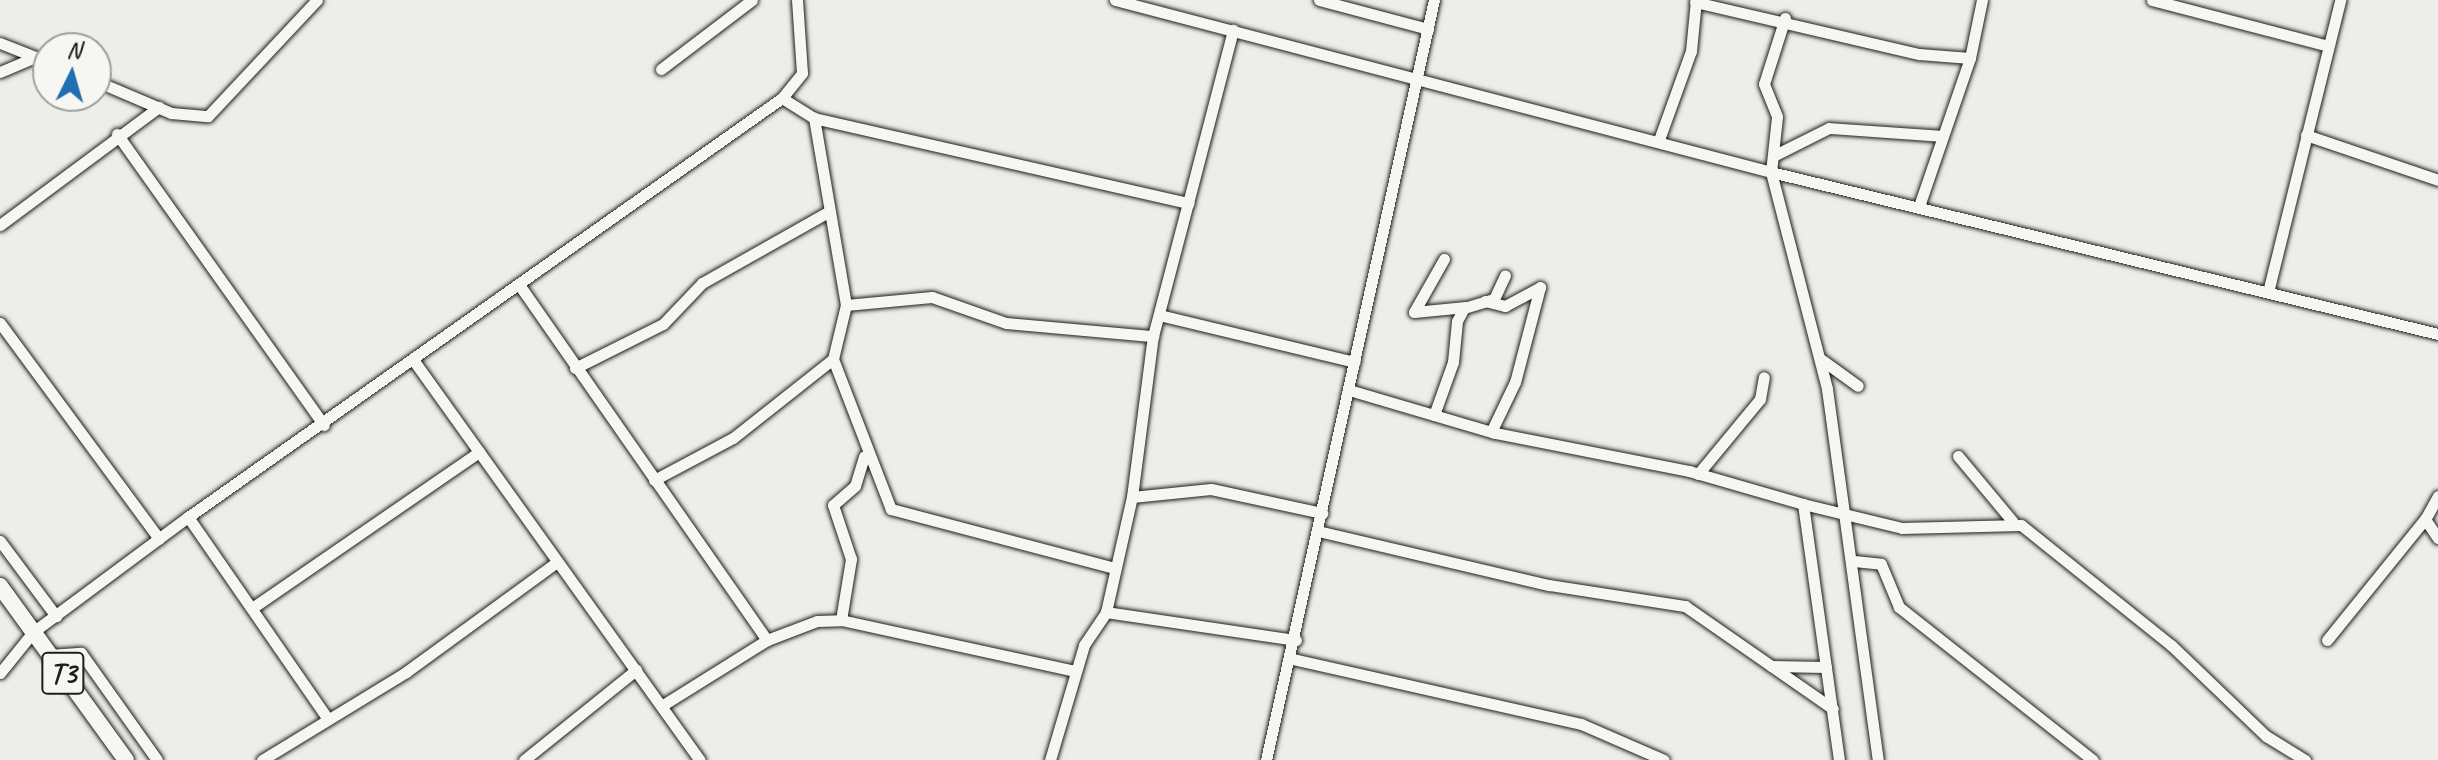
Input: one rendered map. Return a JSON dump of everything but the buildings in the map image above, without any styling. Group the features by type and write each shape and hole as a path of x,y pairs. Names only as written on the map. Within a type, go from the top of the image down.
{"highway":[{"name":"T3","path":"0,586 126,760"}],"street":[{"path":"112,88 159,107 208,116 317,0"},
{"path":"661,69 752,0"},
{"path":"0,673 33,632 188,517 324,425 782,98 802,73 797,0"},
{"path":"1115,0 1660,137 1771,172 1920,203 2437,333"},
{"path":"1319,0 1428,29"},
{"path":"1266,760 1293,659 1434,0"},
{"path":"1920,203 1970,58 1982,0"},
{"path":"2152,0 2328,46"},
{"path":"2268,292 2340,0"},
{"path":"1660,137 1691,51 1696,1 1785,18 1919,54 1970,58"},
{"path":"1785,18 1764,84 1777,117 1771,172 1822,360 1854,561 1878,760"},
{"path":"1050,760 1075,671 1108,608 1132,497 1153,336 1163,316 1188,203 1233,30"},
{"path":"0,43 32,55"},
{"path":"0,72 32,59"},
{"path":"782,98 814,118 1188,203"},
{"path":"0,225 117,134 159,107"},
{"path":"814,118 846,305 833,359 865,451 891,509 1115,568"},
{"path":"1775,155 1807,135 1843,126 1942,136"},
{"path":"117,134 324,425"},
{"path":"2306,135 2438,180"},
{"path":"575,368 663,324 702,283 828,212"},
{"path":"1444,259 1414,312 1466,307 1494,299 1505,275"},
{"path":"520,286 767,640"},
{"path":"1485,301 1505,306 1540,287 1515,382 1491,432"},
{"path":"846,305 932,297 1006,323 1153,336"},
{"path":"1434,415 1466,307"},
{"path":"1163,316 1355,362"},
{"path":"0,323 159,539"},
{"path":"654,480 733,438 833,359"},
{"path":"1822,360 1858,386"},
{"path":"414,361 700,760"},
{"path":"1698,474 1760,399 1764,377"},
{"path":"1349,390 1491,432 1698,474 1803,504 1844,509 1902,528 2013,522"},
{"path":"841,620 851,559 833,505 855,486 865,451"},
{"path":"255,606 479,452"},
{"path":"1958,456 2013,522 2171,645 2266,736 2305,760"},
{"path":"1132,497 1211,489 1322,513"},
{"path":"2327,640 2425,519 2438,496"},
{"path":"1803,504 1839,760"},
{"path":"188,517 255,606 327,718"},
{"path":"2425,519 2438,538"},
{"path":"1318,531 1549,585 1685,606 1833,709"},
{"path":"0,541 56,616"},
{"path":"1854,561 1881,564 1899,607 2093,760"},
{"path":"262,760 557,562"},
{"path":"1108,608 1296,640"},
{"path":"663,705 795,626 841,620 1075,671"},
{"path":"50,655 81,653 157,760"},
{"path":"1293,659 1581,724 1664,760"},
{"path":"1770,666 1826,667"},
{"path":"524,760 636,670"}]}
